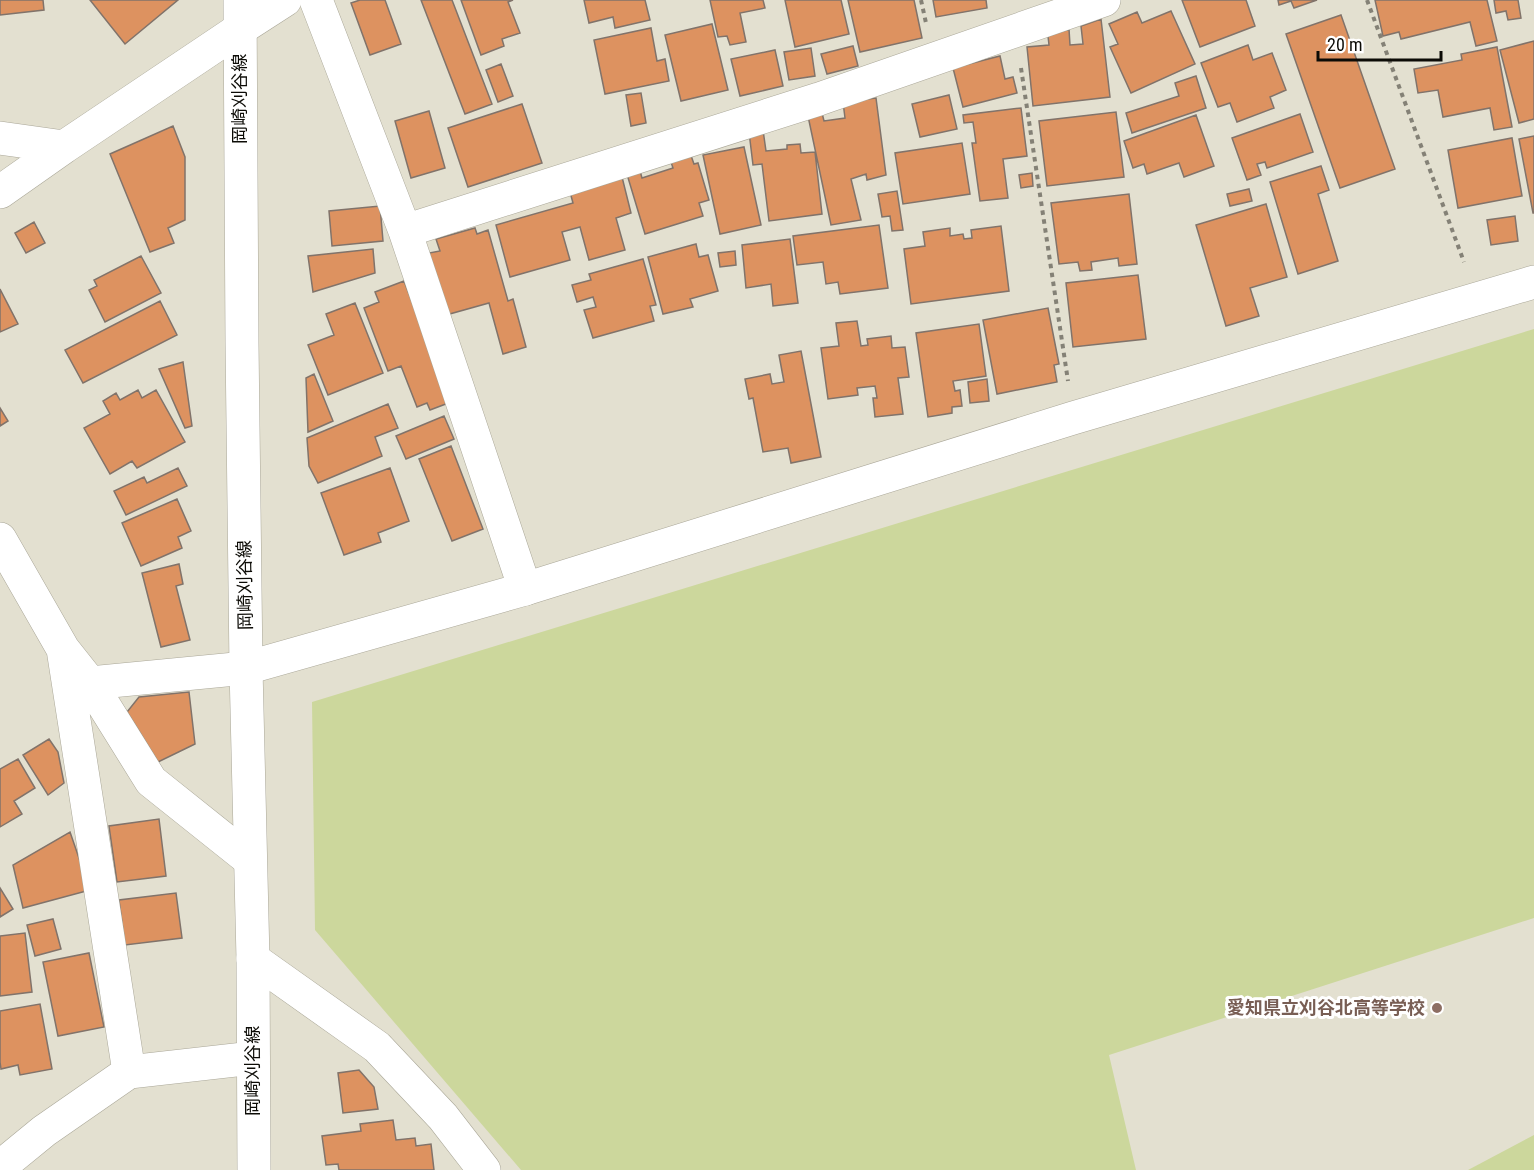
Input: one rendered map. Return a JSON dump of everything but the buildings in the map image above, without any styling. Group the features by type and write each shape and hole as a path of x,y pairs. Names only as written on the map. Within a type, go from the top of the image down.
{"street":[{"path":"0,192 64,147 240,14 285,0"},
{"path":"316,0 405,231 525,589"},
{"path":"405,231 819,99 1097,1"},
{"name":"岡崎刈谷線","path":"240,14 246,668 253,959 254,1170"},
{"path":"0,138 64,147"},
{"path":"90,683 246,668 525,589 1073,418 1534,282"},
{"path":"0,539 8,573 90,683 151,781 250,861"},
{"path":"63,648 129,1072"},
{"path":"253,959 377,1047 443,1117 484,1170"},
{"path":"0,1167 44,1131 129,1072 253,1058"}],"path":[{"path":"1367,0 1478,300"},
{"path":"1016,31 1073,418"}],"green space":[{"path":"1534,329 1534,918 1109,1055 1136,1170 521,1170 315,930 312,702"},
{"path":"1534,1135 1534,1170 1468,1170"}],"place":[{"name":"愛知県立刈谷北高等学校","path":"1437,1008"}]}
